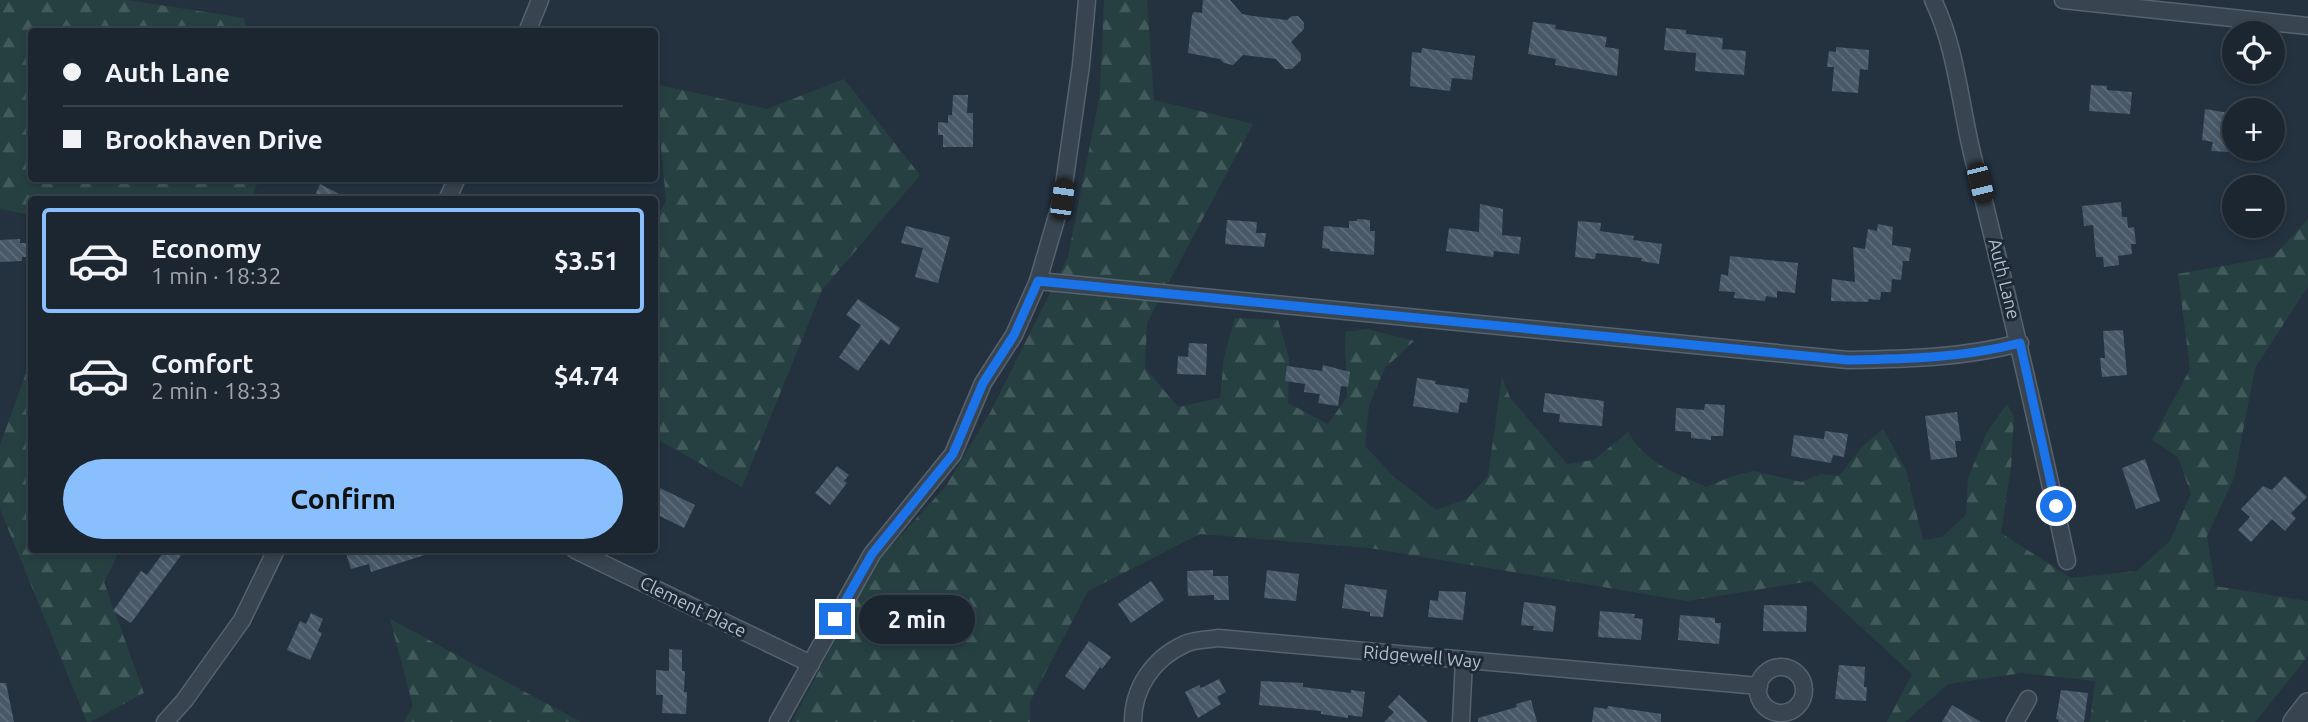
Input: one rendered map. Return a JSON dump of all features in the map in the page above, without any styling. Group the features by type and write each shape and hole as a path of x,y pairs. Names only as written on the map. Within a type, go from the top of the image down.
{"street":[{"path":"529,28 540,0"},
{"path":"778,722 872,554 953,454 983,383 1014,335 1038,281 1062,199 1081,65 1087,0"},
{"name":"Auth Lane","path":"1933,0 1944,22 1966,129 2020,343 2067,561"},
{"path":"2063,0 2308,26"},
{"path":"1038,281 1848,360 1926,359 1990,351 2020,343"},
{"path":"165,722 184,701 242,620 275,553"},
{"name":"Clement Place","path":"581,553 811,664"},
{"name":"Ridgewell Way","path":"1133,722 1133,707 1140,686 1160,659 1188,642 1218,638 1759,686"},
{"path":"1461,722 1464,660"},
{"path":"2015,722 2028,699"},
{"path":"2294,722 2308,704"}],"green space":[{"path":"0,0 127,0 244,18 246,28 28,28 28,182 258,182 252,196 28,196 28,214 0,209"},
{"path":"1104,0 1147,0 1154,100 1253,124 1147,323 1145,368 1178,407 1220,398 1224,357 1235,318 1278,320 1289,358 1288,403 1328,424 1347,397 1345,332 1367,329 1414,341 1385,368 1369,405 1365,446 1393,476 1436,510 1467,499 1488,476 1502,377 1510,398 1567,464 1594,460 1628,432 1652,460 1706,487 1754,471 1801,482 1821,474 1839,476 1862,447 1883,429 1906,470 1923,540 1942,537 1966,515 1968,478 1987,432 2007,404 2014,417 2011,467 2001,533 2071,578 2137,571 2170,541 2191,494 2178,457 2152,440 2190,369 2178,274 2273,257 2308,219 2308,286 2255,368 2234,478 2207,536 2215,586 2308,601 2308,656 2255,722 2090,722 2095,681 2022,673 1948,684 1905,722 1887,722 1912,674 1811,581 1687,601 1369,548 1200,534 1088,591 1030,702 1030,722 792,722 875,564 946,486 991,411 1068,257 1100,94"},
{"path":"844,79 920,175 822,290 742,487 658,440 658,216 666,200 658,116 658,85 767,109"},
{"path":"28,367 28,553 118,553 104,582 144,693 90,722 87,722 0,509 0,445"},
{"path":"390,619 581,722 404,722 413,706"}],"building":[{"path":"1203,0 1230,0 1242,14 1253,16 1287,20 1298,16 1304,23 1304,29 1291,42 1301,54 1301,60 1292,69 1285,69 1276,59 1243,55 1233,65 1220,59 1188,53 1192,15 1194,12 1202,13"},
{"path":"1533,22 1556,25 1555,29 1607,37 1605,47 1619,49 1617,76 1555,65 1556,59 1528,54"},
{"path":"1666,28 1686,30 1686,34 1723,38 1722,49 1746,51 1744,75 1695,71 1696,53 1664,50"},
{"path":"1836,47 1869,50 1868,70 1860,69 1858,93 1832,91 1834,67 1827,67 1829,51 1836,52"},
{"path":"1422,48 1475,56 1472,80 1452,78 1450,91 1410,86 1412,52 1421,53"},
{"path":"2091,85 2107,86 2107,90 2132,92 2130,114 2089,111"},
{"path":"953,95 968,95 967,113 973,113 973,147 943,147 943,135 938,135 938,122 948,123 948,115 952,115"},
{"path":"2205,109 2222,112 2222,152 2211,151 2213,142 2202,140"},
{"path":"320,184 343,196 315,196"},
{"path":"2121,202 2122,217 2127,217 2128,228 2134,227 2136,244 2131,244 2132,254 2118,256 2119,265 2104,267 2103,257 2096,257 2093,225 2084,226 2082,206"},
{"path":"1480,204 1503,209 1502,235 1521,237 1519,254 1494,251 1493,257 1446,251 1449,228 1479,232"},
{"path":"1227,220 1257,222 1256,233 1266,233 1264,247 1225,244"},
{"path":"1370,220 1370,231 1375,231 1374,255 1322,248 1324,226 1349,228 1349,221"},
{"path":"1578,221 1601,223 1600,231 1662,244 1659,264 1641,261 1642,258 1596,253 1595,259 1575,257"},
{"path":"1878,224 1893,227 1892,245 1911,248 1909,261 1903,261 1901,280 1892,279 1891,292 1881,292 1880,300 1831,301 1832,279 1855,282 1853,247 1865,249 1868,229 1877,231"},
{"path":"906,226 950,237 938,283 915,277 923,248 901,243"},
{"path":"20,239 20,243 27,243 27,257 22,257 22,261 0,262 0,240"},
{"path":"1730,256 1798,263 1795,293 1777,291 1777,298 1766,296 1765,301 1734,298 1735,292 1719,291 1721,274 1728,276"},
{"path":"858,299 900,328 889,345 881,339 858,371 839,357 861,325 846,315"},
{"path":"2123,330 2127,375 2102,377 2100,358 2105,358 2103,331"},
{"path":"1189,343 1207,344 1206,375 1177,374 1178,356 1188,357"},
{"path":"1323,365 1350,372 1348,387 1341,386 1338,406 1318,403 1320,394 1304,392 1305,384 1285,381 1287,366 1322,371"},
{"path":"1417,378 1436,381 1435,384 1469,389 1467,403 1460,402 1458,413 1413,406"},
{"path":"1545,393 1604,401 1602,426 1559,422 1560,414 1543,412"},
{"path":"1705,404 1725,405 1723,436 1711,436 1711,440 1691,438 1691,432 1675,431 1676,408 1704,410"},
{"path":"1957,412 1961,441 1955,441 1957,457 1931,460 1925,416"},
{"path":"1825,431 1848,434 1844,457 1833,455 1831,463 1791,456 1794,435 1824,439"},
{"path":"2145,459 2160,501 2136,509 2122,468"},
{"path":"837,466 849,475 844,481 847,483 830,505 815,493"},
{"path":"2285,476 2307,497 2291,513 2296,518 2285,531 2272,519 2251,542 2238,530 2250,517 2241,509 2263,486 2272,490"},
{"path":"660,488 695,505 684,528 658,515"},
{"path":"163,553 183,553 131,623 113,611 141,571 147,575"},
{"path":"346,553 431,553 371,572 369,564 351,569"},
{"path":"1213,570 1213,576 1228,576 1229,600 1214,600 1214,595 1188,596 1187,571"},
{"path":"1267,570 1299,574 1296,601 1264,598"},
{"path":"1151,581 1164,600 1131,623 1118,604"},
{"path":"1345,584 1387,590 1383,617 1342,608"},
{"path":"1439,591 1466,592 1463,620 1428,617 1430,600 1438,601"},
{"path":"1524,602 1556,606 1553,632 1533,630 1534,626 1521,625"},
{"path":"1764,605 1807,606 1806,632 1763,631"},
{"path":"1600,611 1635,614 1634,618 1643,619 1641,640 1598,637"},
{"path":"311,613 323,619 318,631 322,633 310,660 287,650 300,621 306,624"},
{"path":"1680,615 1715,618 1715,623 1721,623 1719,644 1678,640"},
{"path":"1089,641 1111,657 1102,669 1100,667 1084,690 1065,676"},
{"path":"669,649 682,650 684,692 687,692 686,714 662,713 663,695 656,695 656,670 669,671"},
{"path":"1839,665 1865,667 1866,701 1835,699"},
{"path":"1219,679 1226,692 1217,697 1221,704 1198,718 1185,692"},
{"path":"1261,681 1303,683 1303,687 1351,693 1351,690 1365,692 1362,717 1348,715 1348,718 1321,714 1321,711 1259,705"},
{"path":"0,683 6,683 14,722 0,722"},
{"path":"2061,690 2088,693 2084,722 2058,722 2056,719"},
{"path":"1399,695 1428,722 1384,722 1394,712 1388,707"},
{"path":"1531,700 1537,722 1478,722 1478,718 1517,707 1516,704"},
{"path":"1952,705 1981,722 1942,722"},
{"path":"1608,706 1661,714 1661,722 1592,722 1594,707 1607,709"}],"route":[{"path":"835,619 872,554 953,454 983,383 1014,335 1038,281 1848,360 1926,359 1990,351 2020,343 2056,506"}]}
